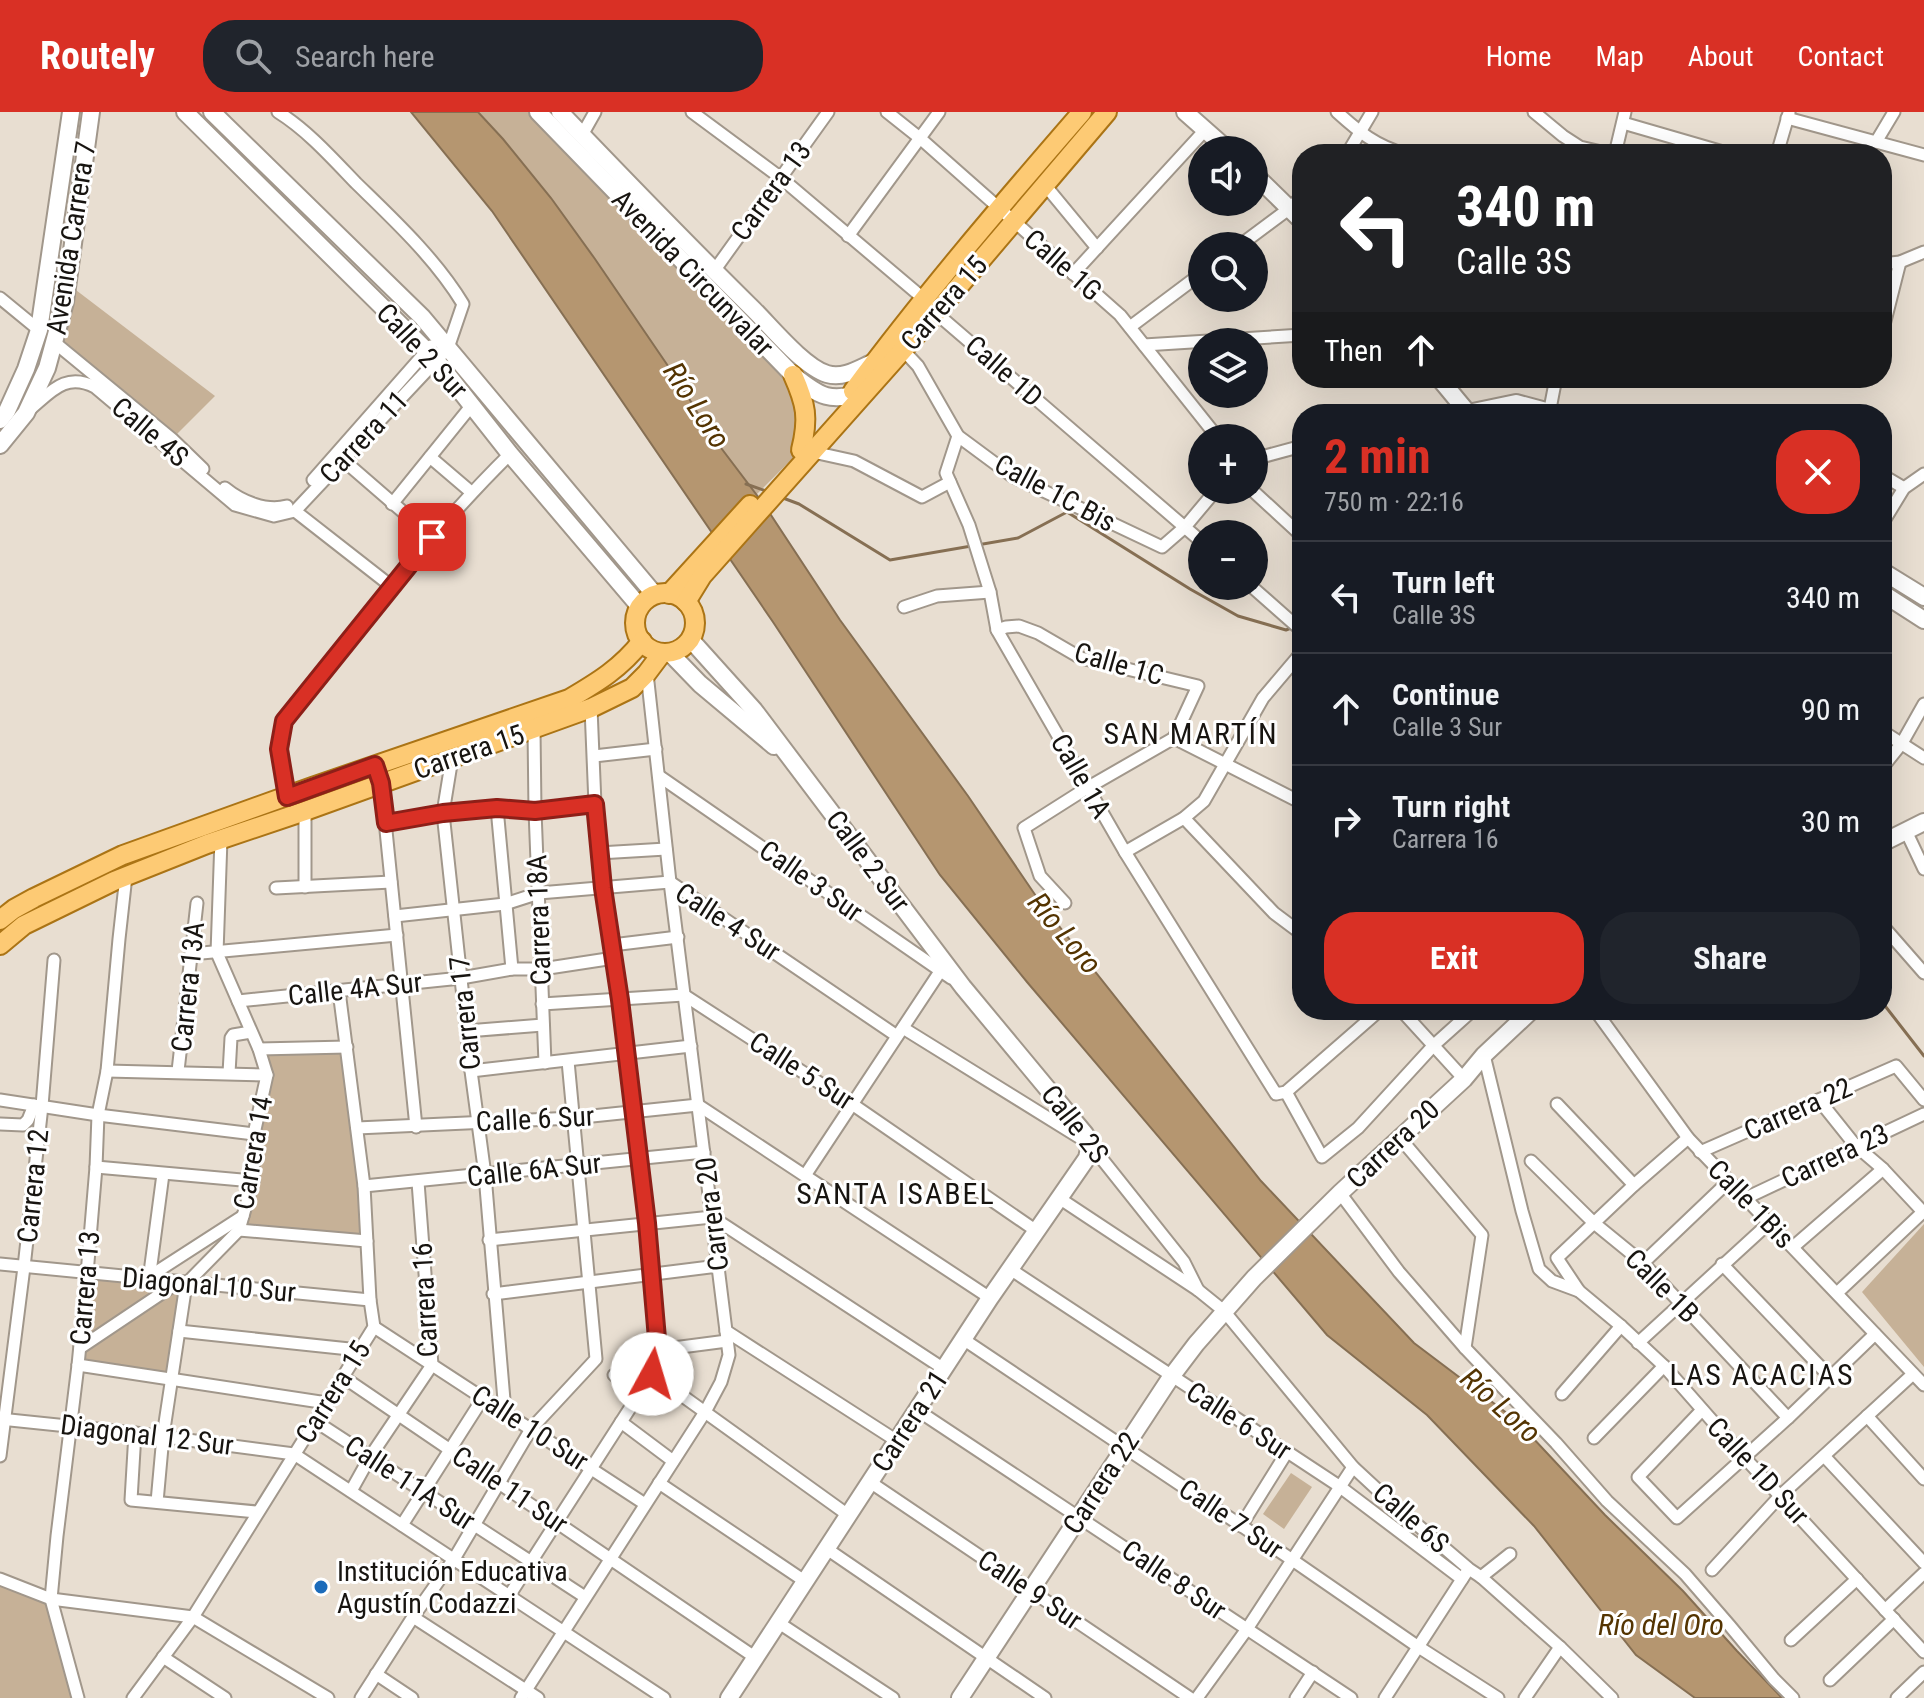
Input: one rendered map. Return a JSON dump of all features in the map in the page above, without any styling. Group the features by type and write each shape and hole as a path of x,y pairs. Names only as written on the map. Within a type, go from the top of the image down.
{"main road":[{"name":"Carrera 15","path":"670,597 698,571 903,350 930,306 999,209 1082,112"},
{"name":"Carrera 15","path":"803,456 874,362 1014,222 1107,112"},
{"path":"793,375 806,409 803,456"},
{"path":"670,597 692,610 695,630 685,646 666,653 652,650 642,641 635,627 640,607 647,600 670,597"},
{"name":"Carrera 15","path":"0,945 24,925 126,876 305,811 378,774 569,699 608,676 642,641"},
{"name":"Carrera 15","path":"0,920 24,903 123,855 287,797 452,758 591,708 632,688 666,653"}],"street":[{"name":"Avenida Carrera 7","path":"0,420 26,369 39,330 71,112"},
{"name":"Avenida Carrera 7","path":"0,445 26,413 47,368 65,302 91,112"},
{"name":"Calle 2 Sur","path":"185,112 438,349 670,597"},
{"name":"Calle 2 Sur","path":"212,112 422,317 472,405 640,607"},
{"path":"278,112 329,155 451,283 463,304 456,330 438,349"},
{"name":"Avenida Circunvalar","path":"538,112 793,375 814,391 830,397 847,398"},
{"name":"Avenida Circunvalar","path":"560,112 804,360 828,374 838,375 848,374 874,362"},
{"path":"582,135 595,112"},
{"name":"Calle 1D","path":"692,112 781,178 1188,530"},
{"name":"Carrera 13","path":"714,271 828,112"},
{"name":"Calle 1G","path":"887,112 1120,315 1207,424"},
{"path":"848,236 939,112"},
{"path":"1185,112 1213,136"},
{"path":"1337,112 1360,133 1379,144"},
{"path":"1352,144 1372,112"},
{"path":"1534,112 1575,144"},
{"path":"1876,142 1894,112"},
{"path":"1780,144 1788,115 1883,144"},
{"path":"1616,144 1624,118 1701,144"},
{"path":"1073,274 1206,129"},
{"path":"1892,146 1920,154"},
{"path":"1268,183 1292,199"},
{"path":"1045,185 1097,248"},
{"path":"1257,232 1292,205"},
{"path":"1892,263 1924,252"},
{"path":"1892,294 1900,262"},
{"path":"1130,327 1188,284"},
{"path":"0,298 39,330"},
{"path":"1144,345 1292,336"},
{"name":"Calle 4S","path":"54,342 172,439 234,495 276,512"},
{"name":"Carrera 11","path":"295,511 438,349"},
{"name":"Carrera 11","path":"276,512 291,505 438,349"},
{"name":"Calle 1C Bis","path":"903,350 918,366 958,436 1012,476 1162,547 1185,527"},
{"name":"Calle 4S","path":"26,413 57,386 73,380 85,382 95,387 235,505 276,512"},
{"path":"847,398 866,392"},
{"path":"392,504 472,405"},
{"path":"803,456 854,461 922,497 950,482 946,473 958,436"},
{"path":"1268,455 1292,449"},
{"path":"287,797 279,749 284,721 432,537 510,454"},
{"path":"430,457 471,492"},
{"path":"342,459 432,537"},
{"path":"1892,508 1904,488 1924,474"},
{"path":"1892,481 1904,488"},
{"name":"Calle 1A","path":"950,482 973,538 990,592 997,630 1125,852 1322,1157"},
{"path":"1185,527 1204,504"},
{"path":"1267,504 1292,527"},
{"path":"276,512 295,511 391,586"},
{"path":"1892,577 1924,597"},
{"path":"904,607 937,596 990,592"},
{"path":"1892,599 1924,620"},
{"path":"1268,600 1292,619"},
{"name":"Calle 1C","path":"997,630 1019,626 1038,633 1081,658 1198,686 1174,738"},
{"name":"Calle 2 Sur","path":"691,640 754,710 943,967"},
{"name":"Calle 2 Sur","path":"666,653 791,759"},
{"path":"1125,852 1184,818 1204,801 1263,698 1292,664"},
{"name":"Carrera 20","path":"523,1695 705,1412 721,1382 729,1355 647,673"},
{"path":"1892,756 1924,704"},
{"path":"509,1596 652,1374 658,1350 647,1223 599,853 591,708"},
{"name":"Carrera 18A","path":"534,729 545,1063"},
{"path":"1892,737 1924,758"},
{"path":"1065,903 1040,876 1024,828 1174,738 1292,798"},
{"path":"594,756 656,749"},
{"name":"Carrera 17","path":"452,758 443,813 485,1175 505,1412"},
{"path":"378,774 386,823 416,1127"},
{"name":"Calle 3 Sur","path":"659,776 943,967"},
{"path":"386,823 497,808 535,811 595,804"},
{"path":"497,808 512,969"},
{"path":"305,811 305,887"},
{"path":"1184,818 1274,913 1292,926"},
{"path":"1892,838 1924,822"},
{"path":"1906,831 1924,869"},
{"name":"Carrera 14","path":"80,1348 182,1283 239,1230 253,1181 254,1134 267,1075 259,1049 217,953 221,839"},
{"path":"599,853 666,849"},
{"name":"Carrera 13","path":"78,1698 51,1599 80,1348 98,1115 107,1071 126,876"},
{"path":"276,888 391,882"},
{"name":"Calle 4 Sur","path":"395,916 505,904 539,893 670,882 900,1032 1090,1144"},
{"name":"Carrera 13A","path":"178,1071 197,903"},
{"path":"191,954 397,935"},
{"path":"1892,936 1924,973"},
{"path":"612,945 678,937"},
{"name":"Calle 4A Sur","path":"238,1001 461,978 512,969 542,969 614,958"},
{"name":"Carrera 12","path":"0,1456 2,1419 24,1267 54,960"},
{"path":"806,1174 943,967"},
{"name":"Calle 2S","path":"943,967 1085,1134 1184,1262 1198,1290"},
{"name":"Carrera 15","path":"136,1697 193,1617 374,1327 364,1186 339,991"},
{"path":"542,1004 684,995"},
{"name":"Calle 5 Sur","path":"684,995 852,1104 1035,1230"},
{"path":"1281,1093 1368,1020"},
{"path":"1410,1020 1464,1079"},
{"name":"Carrera 20","path":"1322,1157 1358,1128 1434,1045 1462,1020"},
{"name":"Carrera 20","path":"1254,1278 1340,1193 1464,1079 1521,1020"},
{"name":"Calle 1Bis","path":"1602,1020 1700,1152 1924,1385"},
{"path":"467,1031 543,1025"},
{"path":"229,1073 231,1038 251,1032"},
{"path":"471,1071 691,1046"},
{"path":"259,1049 347,1047"},
{"path":"1484,1055 1539,1269 1552,1281 1579,1291"},
{"path":"361,1698 454,1559 531,1429 596,1359 568,1061"},
{"name":"Carrera 22","path":"1700,1152 1896,1066 1924,1100"},
{"path":"107,1071 267,1075"},
{"path":"0,1100 254,1134"},
{"path":"1819,1100 1855,1145 1924,1212 1837,1293"},
{"path":"1557,1104 1634,1185"},
{"path":"698,1105 990,1298"},
{"name":"Calle 6 Sur","path":"357,1128 573,1118 698,1105"},
{"path":"0,1124 23,1125 38,1106"},
{"name":"Carrera 23","path":"1746,1198 1924,1114"},
{"path":"1400,1138 1482,1235 1465,1348"},
{"path":"1594,1223 1688,1138"},
{"name":"Carrera 21","path":"729,1698 1035,1230 1087,1158 1090,1144"},
{"name":"Calle 6A Sur","path":"364,1186 704,1152"},
{"name":"Calle 1B","path":"1531,1161 1594,1223 1643,1263 1788,1418"},
{"path":"96,1167 253,1181"},
{"path":"1793,1247 1883,1169"},
{"path":"150,1278 163,1174"},
{"path":"1643,1263 1729,1181"},
{"name":"Carrera 16","path":"351,1491 370,1457 432,1365 418,1182"},
{"path":"1340,1193 1399,1272 1465,1348 1607,1501 1685,1574 1793,1698"},
{"path":"1059,1198 1198,1290 1224,1311 1353,1467 1247,1629 1197,1698"},
{"path":"150,1278 243,1216"},
{"path":"489,1240 712,1217 944,1369"},
{"name":"Calle 1D Sur","path":"1594,1223 1557,1258 1579,1291 1664,1366 1924,1652"},
{"name":"Carrera 23","path":"1638,1343 1769,1223"},
{"path":"239,1230 367,1241"},
{"name":"Diagonal 10 Sur","path":"0,1264 370,1300"},
{"path":"1722,1264 1830,1377"},
{"path":"493,1294 718,1266"},
{"name":"Calle 6 Sur","path":"1010,1269 1339,1486 1466,1574 1481,1577 1612,1698"},
{"name":"Carrera 22","path":"960,1698 1171,1377 1254,1278"},
{"path":"157,1502 163,1436 179,1331 182,1283"},
{"path":"1562,1394 1621,1326"},
{"name":"Calle 10 Sur","path":"374,1327 645,1504"},
{"path":"179,1331 359,1350"},
{"path":"1702,1410 1638,1477 1677,1518 1875,1334"},
{"path":"658,1350 727,1336 897,1441"},
{"name":"Calle 7 Sur","path":"963,1339 1498,1698"},
{"path":"78,1365 327,1403"},
{"path":"1594,1438 1664,1366"},
{"path":"652,1374 848,1515"},
{"path":"1712,1570 1780,1496 1913,1374"},
{"path":"614,1375 641,1392"},
{"name":"Calle 11 Sur","path":"343,1377 756,1658"},
{"path":"402,1525 483,1398"},
{"name":"Calle 8 Sur","path":"917,1410 1351,1698"},
{"path":"1867,1416 1924,1479"},
{"name":"Diagonal 12 Sur","path":"2,1419 294,1454"},
{"name":"Calle 11A Sur","path":"315,1421 585,1597"},
{"path":"621,1422 673,1461"},
{"path":"135,1433 131,1500 257,1512"},
{"path":"1241,1526 1287,1452"},
{"path":"294,1454 664,1698"},
{"path":"1824,1456 1924,1563"},
{"name":"Calle 6S","path":"1353,1467 1466,1574"},
{"name":"Calle 9 Sur","path":"870,1482 1190,1698"},
{"path":"659,1483 806,1582"},
{"path":"827,1549 1045,1698"},
{"path":"1481,1577 1510,1554"},
{"path":"1885,1610 1924,1573"},
{"path":"1385,1698 1466,1574"},
{"path":"0,1579 51,1599 193,1617 328,1698"},
{"path":"1791,1640 1857,1579"},
{"path":"413,1617 523,1695 538,1698"},
{"path":"1830,1680 1894,1619"},
{"path":"779,1623 893,1698"},
{"path":"1525,1698 1560,1647"},
{"path":"163,1657 225,1698"},
{"path":"1296,1698 1313,1672"},
{"path":"1897,1698 1924,1672"},
{"path":"376,1674 412,1698"}],"shaded area":[{"path":"478,112 538,112 793,375 801,450 756,495 709,432 681,385 551,198"},
{"path":"68,284 215,396 172,439 54,342"},
{"path":"347,1047 367,1241 239,1230 267,1075 259,1049"},
{"path":"1924,1224 1924,1367 1862,1292"},
{"path":"90,1277 180,1289 169,1375 83,1362"},
{"path":"1291,1473 1312,1487 1284,1529 1263,1514"},
{"path":"0,1582 44,1597 72,1698 0,1698"}],"water":[{"name":"Río del Oro","path":"411,112 478,112 551,198 681,385 709,432 765,506 840,620 968,796 1040,902 1261,1181 1414,1343 1516,1420 1605,1515 1683,1591 1782,1698 1695,1698 1636,1655 1534,1526 1427,1415 1327,1335 940,875 773,622 492,211"}],"waterway":[{"path":"746,484 769,492"},
{"path":"783,498 799,504 890,560 1018,538 1067,512 1238,616 1286,630 1291,628"},
{"path":"1892,1015 1924,1056"}],"place":[{"name":"Institución Educativa Agustín Codazzi","path":"321,1587"}],"district":[{"name":"SAN MARTÍN","path":"1191,733"},
{"name":"SANTA ISABEL","path":"896,1193"},
{"name":"LAS ACACIAS","path":"1762,1374"}],"route":[{"path":"432,537 284,721 279,749 287,797 375,765 381,783 386,823 497,808 535,811 595,804 603,888 647,1223 658,1350 652,1374"}],"water label":[{"name":"Río Loro","path":"697,405"},
{"name":"Río Loro","path":"1065,933"},
{"name":"Río Loro","path":"1501,1405"}]}
